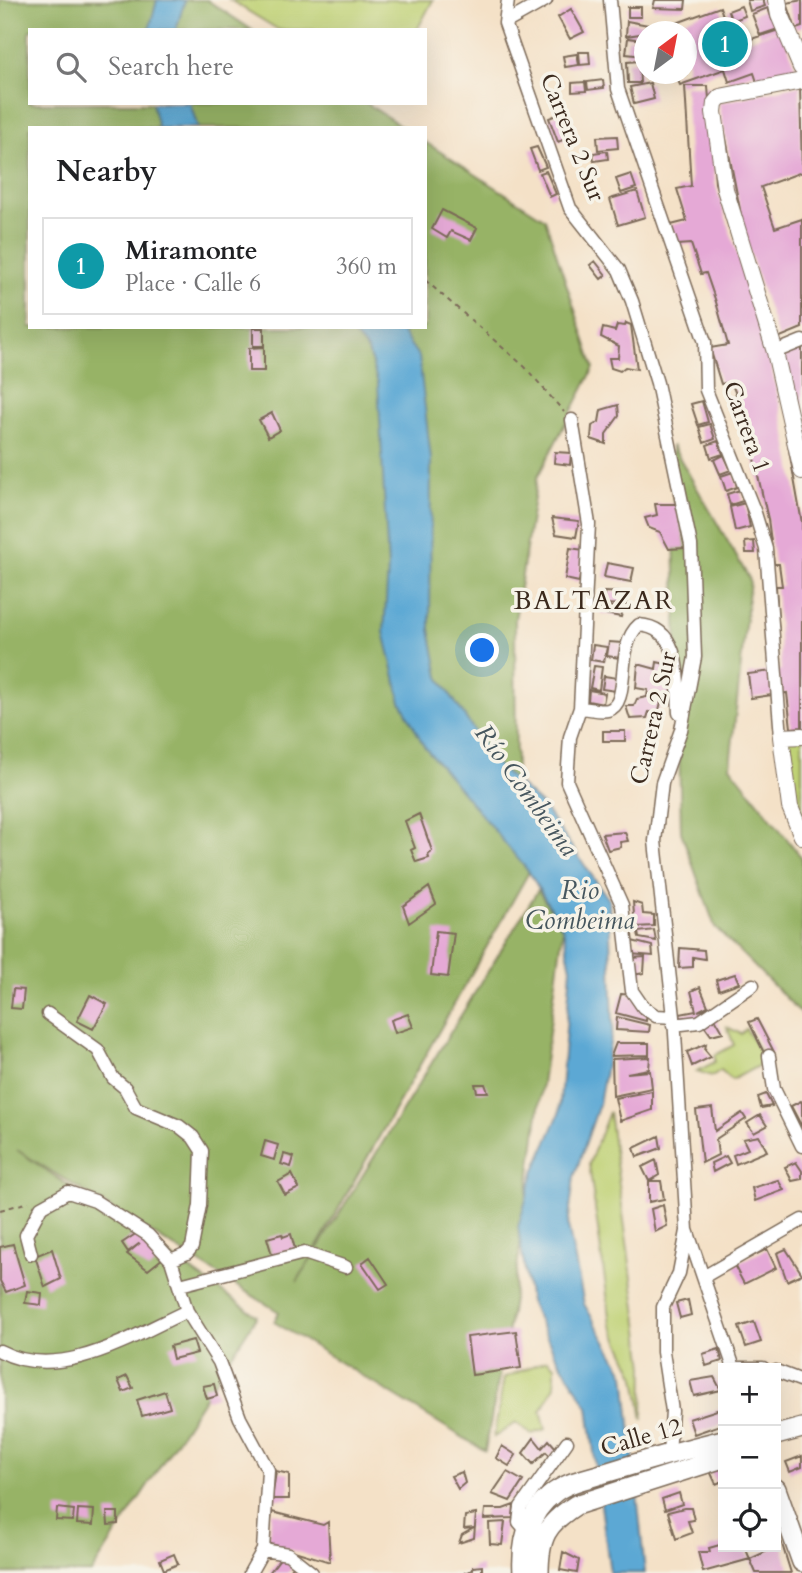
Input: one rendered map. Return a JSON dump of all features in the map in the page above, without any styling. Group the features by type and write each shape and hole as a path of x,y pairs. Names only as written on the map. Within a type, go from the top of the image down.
{"main road":[{"path":"777,0 780,15 802,67"},
{"path":"781,1433 802,1429"},
{"name":"Calle 12","path":"526,1530 555,1492 572,1483 718,1441"},
{"name":"Calle 12","path":"540,1573 539,1555 548,1527 556,1517 576,1505 718,1460"},
{"path":"781,1503 802,1562"},
{"path":"523,1573 526,1530"}],"street":[{"path":"505,23 508,0"},
{"path":"505,23 546,0"},
{"name":"Carrera 1","path":"611,0 618,89 705,342 706,390 755,513 766,549 781,737 790,807 802,836"},
{"name":"Carrera 2 Sur","path":"505,23 566,199 619,270 632,301 657,383 691,545 695,657 681,730 662,783 655,841 673,1021 687,1230 705,1276 732,1363"},
{"path":"802,81 720,97 715,103 714,112 725,189 775,352 802,471"},
{"path":"775,352 802,341"},
{"path":"572,420 589,524 580,708 570,737 567,782 622,905 632,991 643,1007 656,1016 673,1021 699,1022 752,985"},
{"path":"580,708 608,710 616,704 621,693 626,642 639,625 649,625 665,635 674,649 681,730"},
{"path":"781,737 802,736"},
{"path":"48,1014 98,1049 113,1078 125,1088 136,1108 179,1126 193,1137 202,1151 200,1205 192,1247 187,1253 171,1260"},
{"path":"769,1056 774,1089 802,1146"},
{"path":"32,1254 26,1235 41,1207 68,1192 95,1201 137,1228 171,1260 187,1311 219,1362 240,1418 268,1470 263,1550 250,1573"},
{"path":"705,1276 802,1220"},
{"path":"667,1454 671,1412 663,1352 663,1307 679,1273 687,1230"},
{"path":"180,1285 304,1253 346,1267"},
{"path":"0,1350 44,1362 71,1360 187,1311"},
{"path":"781,1373 800,1380"},
{"path":"526,1530 519,1522 521,1507 567,1442"},
{"path":"263,1550 288,1554 313,1573"}],"path":[{"path":"427,282 525,367 572,420"}],"green space":[{"path":"0,0 207,0 249,28 28,28 28,105 369,105 401,126 28,126 28,329 427,329 427,143 545,219 594,368 537,478 515,620 516,782 529,872 297,1282 538,890 563,929 511,1313 485,1451 274,1322 279,1312 17,1150 257,1316 91,1573 0,1573"},
{"path":"230,0 433,0 418,28 276,28"},
{"path":"672,445 750,580 730,766 802,858 802,1014 715,927 681,832"},
{"path":"802,736 802,836 781,737"},
{"path":"727,1027 741,1034 746,1029 763,1057 758,1066 732,1080 721,1070 712,1076 697,1071 715,1062 715,1055 734,1045"},
{"path":"609,1112 644,1366 643,1420 636,1377 611,1324 589,1164"},
{"path":"547,1360 555,1366 555,1386 541,1411 546,1429 532,1434 516,1423 494,1437 504,1378"}],"water":[{"path":"157,0 185,0 177,28 150,28"},
{"path":"152,105 191,105 197,126 158,126"},
{"name":"Rio Combeima","path":"349,329 399,329 419,357 431,459 430,629 439,677 496,764 543,806 609,900 613,1027 599,1104 574,1177 568,1226 584,1304 625,1374 645,1573 610,1573 588,1407 554,1352 530,1302 518,1227 534,1172 559,1114 571,968 563,929 529,872 424,746 401,702 384,632 388,568 378,383 368,351"}],"building":[{"path":"655,0 686,0 685,9 653,8"},
{"path":"747,0 763,0 765,6 750,11"},
{"path":"802,0 802,27 796,29 787,3"},
{"path":"741,6 745,16 732,21 728,11"},
{"path":"628,7 641,7 641,17 628,17"},
{"path":"720,7 733,45 782,29 798,75 759,88 754,73 729,82 725,69 697,79 697,21 682,21"},
{"path":"768,8 772,20 778,18 781,28 760,35 752,14"},
{"path":"571,9 584,32 570,39 558,17"},
{"path":"627,21 634,22 634,35 626,36"},
{"path":"628,38 634,39 634,55 626,54"},
{"path":"579,52 589,52 590,64 580,65"},
{"path":"577,54 579,65 565,67 563,56"},
{"path":"634,61 634,83 628,83 627,62"},
{"path":"603,80 604,88 588,90 587,82"},
{"path":"585,82 586,91 572,92 572,83"},
{"path":"650,84 654,99 634,104 630,87"},
{"path":"800,85 802,172 761,187 775,228 802,219 802,328 778,338 746,240 719,103"},
{"path":"685,86 708,86 715,183 768,354 785,428 802,523 802,727 791,728 787,693 751,698 748,674 781,670 776,586 782,586 779,564 774,564 768,519 743,411 731,382 721,384 710,348 728,345 716,302 706,273 701,274 691,244 677,245 671,225 687,221 677,189 691,186"},
{"path":"564,112 573,136 558,142 549,118"},
{"path":"617,136 618,148 598,150 597,137"},
{"path":"537,147 546,167 538,170 530,149"},
{"path":"607,151 608,159 594,161 593,153"},
{"path":"546,171 556,194 550,197 540,173"},
{"path":"631,174 636,188 621,193 616,179"},
{"path":"637,191 645,217 618,225 610,199"},
{"path":"442,210 477,228 471,240 451,231 447,238 432,229"},
{"path":"595,261 606,275 601,279 590,265"},
{"path":"626,323 631,325 637,369 625,367 620,371 611,368 609,358 618,358 619,346 601,337 603,328 615,331 617,325 625,326"},
{"path":"253,329 264,329 264,346 253,346"},
{"path":"802,344 802,429 801,429 778,352"},
{"path":"264,347 264,371 249,371 249,348"},
{"path":"702,401 708,422 698,425 691,404"},
{"path":"618,405 619,416 606,434 606,444 591,439 592,426 599,422 601,410"},
{"path":"272,413 280,430 268,437 259,420"},
{"path":"710,424 715,439 704,443 699,427"},
{"path":"718,441 723,454 711,458 707,445"},
{"path":"555,452 571,453 570,465 554,463"},
{"path":"724,455 731,470 720,474 714,460"},
{"path":"733,472 737,487 726,491 721,476"},
{"path":"740,490 743,501 730,505 727,494"},
{"path":"745,503 750,527 735,531 730,507"},
{"path":"655,504 677,504 686,548 669,549 660,532 649,528 645,518 657,515"},
{"path":"552,518 579,521 576,537 556,534"},
{"path":"754,541 755,553 746,553 745,542"},
{"path":"570,548 584,550 579,582 565,579"},
{"path":"607,563 634,568 631,582 604,577"},
{"path":"604,592 628,593 626,605 603,604"},
{"path":"601,605 623,609 621,617 600,613"},
{"path":"609,642 622,643 620,658 607,656"},
{"path":"593,645 607,647 604,662 591,660"},
{"path":"657,662 674,666 673,697 663,694 658,714 649,712 647,718 630,719 626,706 634,706 637,699 647,697 648,690 636,688 638,664 656,669"},
{"path":"594,666 602,667 599,690 590,688"},
{"path":"604,676 618,678 616,691 602,689"},
{"path":"589,690 605,693 603,704 588,701"},
{"path":"603,731 625,731 625,741 603,741"},
{"path":"419,814 432,851 428,854 429,858 416,862 411,850 415,848 405,821"},
{"path":"625,832 628,841 620,842 621,847 608,850 602,834"},
{"path":"429,887 436,904 409,923 403,906"},
{"path":"633,902 642,905 643,914 654,915 654,926 635,927"},
{"path":"654,930 656,941 639,938 638,932"},
{"path":"436,931 454,933 448,977 431,975"},
{"path":"632,941 652,946 653,956 631,954"},
{"path":"680,948 704,950 705,959 693,957 693,967 679,968"},
{"path":"645,957 644,973 633,975 632,958"},
{"path":"735,974 739,983 719,990 716,980"},
{"path":"700,987 708,1006 698,1011 709,1008 723,1032 711,1035 703,1024 682,1026 680,1014 696,1011 691,991"},
{"path":"13,989 24,990 22,1009 11,1008"},
{"path":"621,994 632,995 647,1013 646,1021 616,1013"},
{"path":"90,995 107,1004 93,1029 77,1021"},
{"path":"408,1014 413,1027 395,1033 391,1020"},
{"path":"617,1017 650,1025 649,1032 616,1030"},
{"path":"757,1019 774,1052 764,1053 749,1022"},
{"path":"616,1043 649,1043 649,1055 611,1056"},
{"path":"706,1044 705,1050 711,1057 692,1066 687,1052"},
{"path":"650,1057 649,1069 627,1073 650,1071 652,1088 613,1096 612,1059"},
{"path":"475,1084 485,1084 488,1092 477,1092"},
{"path":"652,1091 652,1110 620,1121 615,1098"},
{"path":"766,1094 772,1106 761,1108 758,1097"},
{"path":"802,1102 802,1127 791,1106"},
{"path":"712,1108 715,1131 742,1113 746,1119 716,1139 718,1155 702,1163 696,1110"},
{"path":"760,1115 767,1126 754,1133 747,1123"},
{"path":"659,1136 661,1148 637,1157 634,1148"},
{"path":"759,1136 767,1151 736,1164 733,1155 748,1149 743,1139"},
{"path":"265,1141 278,1145 274,1160 261,1156"},
{"path":"284,1154 294,1157 291,1167 281,1164"},
{"path":"726,1156 730,1163 713,1172 711,1163"},
{"path":"656,1160 659,1175 649,1181 642,1167"},
{"path":"796,1162 802,1171 802,1179 792,1181 785,1167"},
{"path":"292,1174 299,1188 285,1195 278,1182"},
{"path":"778,1180 784,1190 755,1201 752,1188"},
{"path":"649,1181 661,1181 664,1199 649,1202"},
{"path":"663,1205 667,1226 655,1232 651,1209"},
{"path":"137,1233 163,1258 148,1270 127,1254 140,1243 128,1252 122,1243"},
{"path":"282,1234 283,1237 291,1234 295,1249 272,1255 267,1238"},
{"path":"13,1244 25,1285 6,1292 0,1281 0,1247"},
{"path":"52,1249 61,1279 45,1287 35,1256"},
{"path":"767,1249 776,1268 744,1284 734,1265"},
{"path":"786,1249 802,1274 787,1281 777,1253"},
{"path":"370,1257 388,1284 380,1289 362,1263"},
{"path":"27,1291 42,1293 41,1305 25,1303"},
{"path":"688,1300 691,1315 680,1318 676,1303"},
{"path":"754,1322 761,1342 746,1347 739,1327"},
{"path":"516,1331 521,1368 472,1375 467,1337"},
{"path":"193,1340 197,1353 173,1359 170,1346"},
{"path":"719,1349 722,1361 706,1366 703,1354"},
{"path":"127,1376 133,1388 123,1392 118,1380"},
{"path":"714,1377 718,1391 694,1396 690,1381"},
{"path":"214,1384 217,1396 207,1399 203,1386"},
{"path":"165,1391 170,1408 142,1416 137,1400"},
{"path":"718,1410 718,1426 694,1434 689,1419"},
{"path":"534,1438 542,1448 549,1440 556,1448 551,1457 546,1452 533,1464 523,1453"},
{"path":"502,1446 516,1455 509,1466 496,1458"},
{"path":"802,1456 802,1467 790,1472 786,1462"},
{"path":"718,1467 718,1483 716,1484 710,1471"},
{"path":"276,1471 289,1474 289,1499 272,1499"},
{"path":"462,1472 465,1483 458,1489 451,1476"},
{"path":"507,1472 523,1481 510,1501 492,1494"},
{"path":"679,1493 682,1504 665,1510 662,1499"},
{"path":"514,1505 513,1518 484,1519 485,1509 503,1509"},
{"path":"57,1508 74,1510 73,1521 56,1520"},
{"path":"691,1508 694,1520 688,1521 692,1533 676,1539 668,1512"},
{"path":"78,1509 94,1510 93,1525 77,1524"},
{"path":"107,1512 118,1512 118,1524 108,1525"},
{"path":"272,1512 323,1525 328,1522 330,1562 268,1543"},
{"path":"476,1514 474,1538 459,1543 462,1535 474,1528 464,1529 465,1516"},
{"path":"505,1522 502,1545 490,1544 489,1523"},
{"path":"781,1541 791,1573 756,1573 750,1559 765,1552 781,1552"},
{"path":"718,1545 718,1552 747,1552 750,1559 703,1572 698,1552 710,1552 709,1548"},
{"path":"563,1552 579,1560 577,1573 560,1570"},
{"path":"174,1554 178,1564 164,1570 160,1560"},
{"path":"282,1556 294,1565 288,1573 269,1573"},
{"path":"482,1566 482,1573 464,1573 473,1570 473,1567"}],"place":[{"name":"Miramonte","path":"725,44"}],"district":[{"name":"BALTAZAR","path":"594,600"}],"water label":[{"name":"Río Combeima","path":"527,790"}]}
